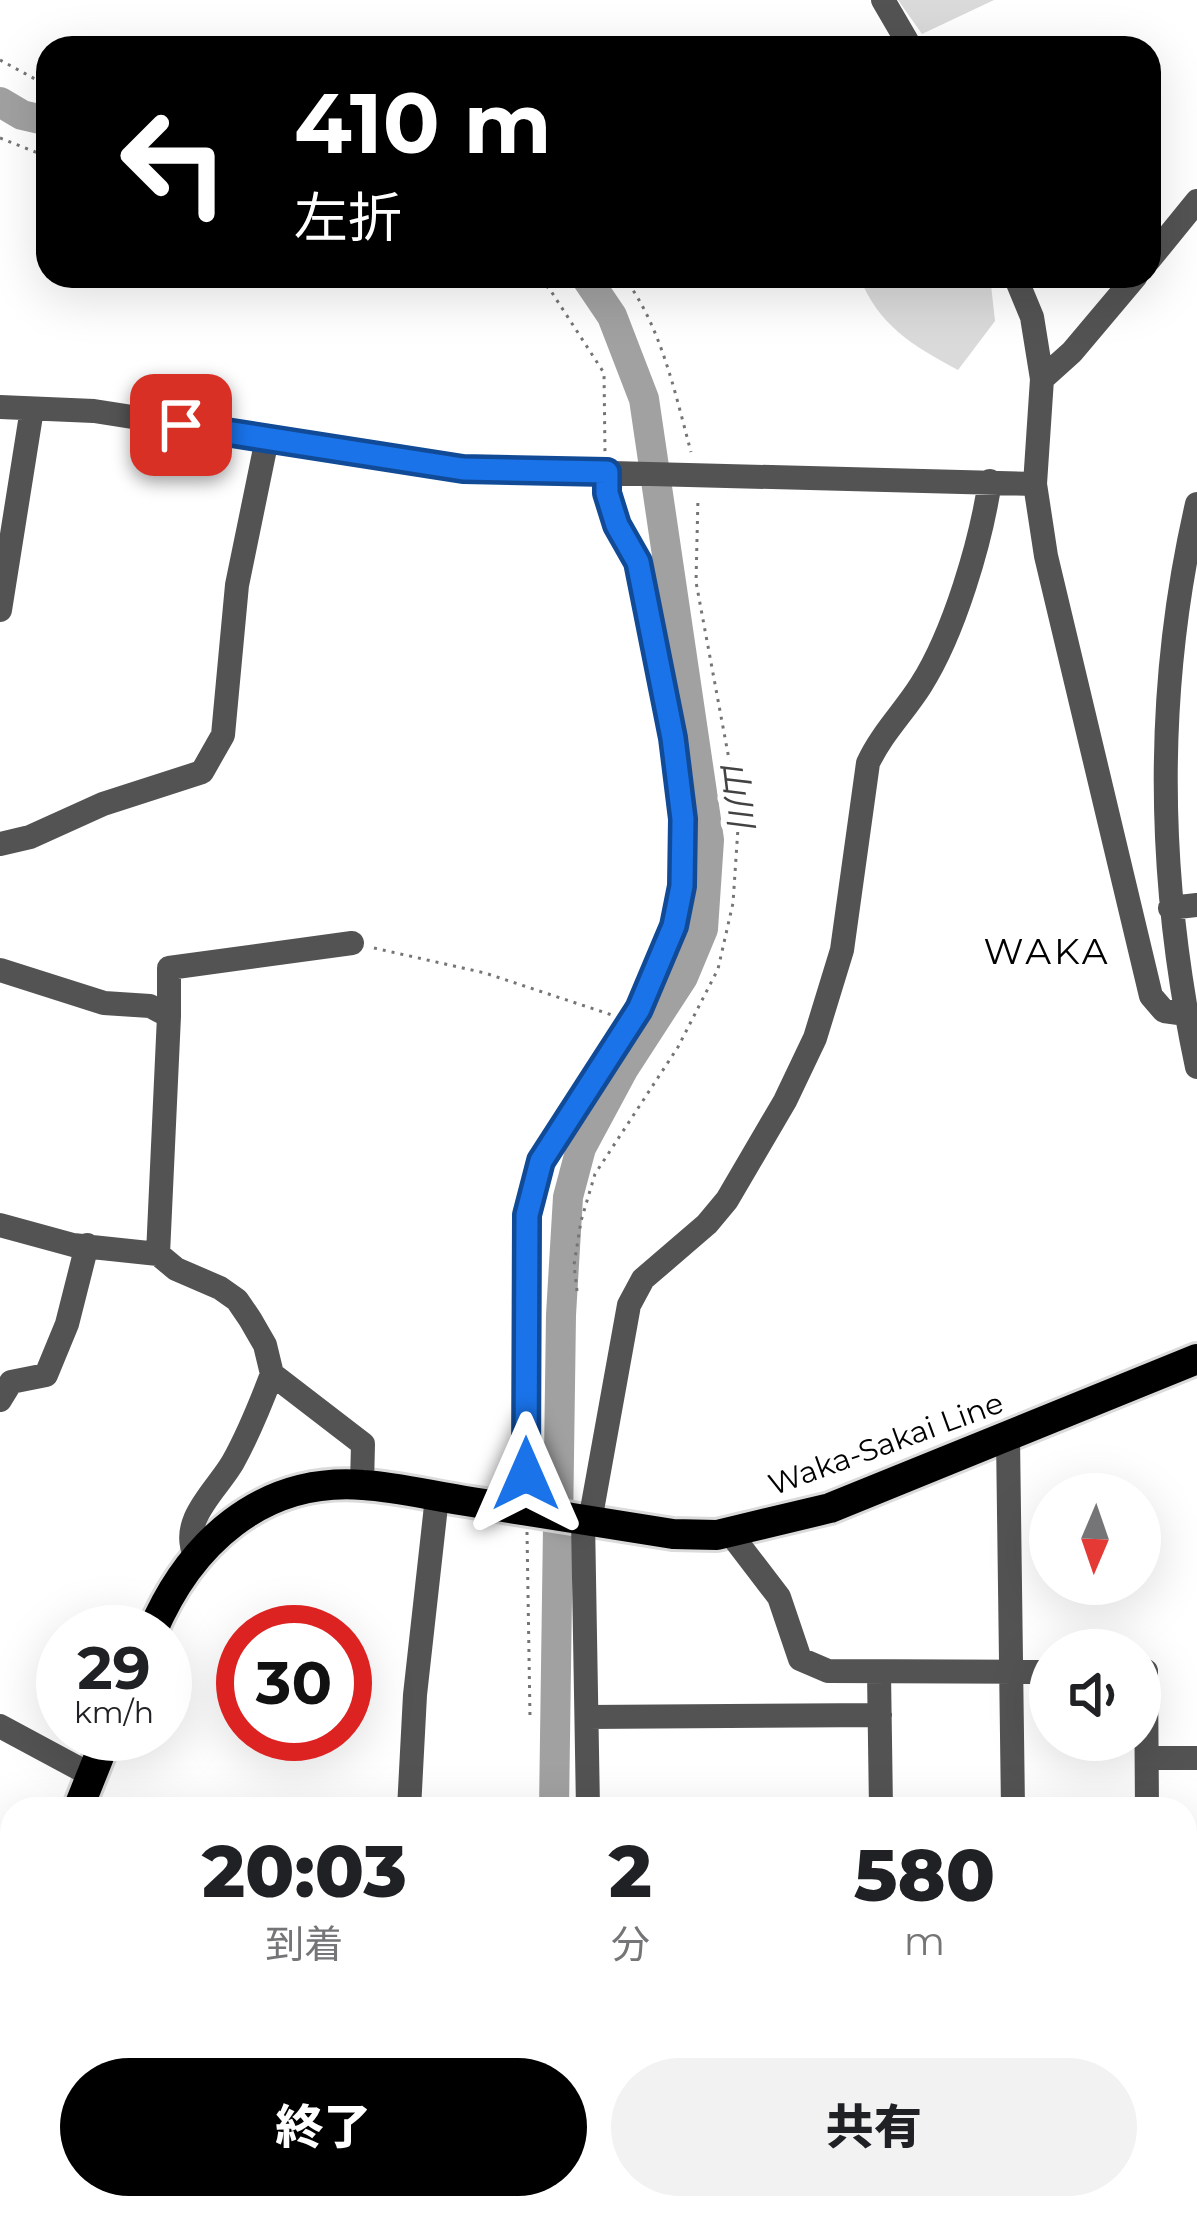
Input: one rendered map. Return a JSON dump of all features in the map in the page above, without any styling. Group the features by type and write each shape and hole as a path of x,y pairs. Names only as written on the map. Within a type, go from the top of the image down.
{"main road":[{"name":"Waka-Sakai Line","path":"164,1605 176,1579 195,1555 234,1521 297,1491 362,1484 696,1536 730,1533 830,1508 1197,1359"},
{"path":"83,1797 97,1761"}],"street":[{"path":"883,0 903,36"},
{"path":"1161,245 1197,201"},
{"path":"1020,288 1032,317 1042,379 1035,484 1046,556 1151,996 1164,1011 1186,1014"},
{"path":"1042,379 1072,352 1126,288"},
{"path":"0,407 94,411 463,469 1035,484"},
{"path":"0,610 32,409"},
{"path":"0,844 202,772 223,735 237,584 267,439"},
{"path":"532,1512 527,1215 541,1161 631,1022 674,926 682,886 683,819 673,738 638,562 617,525 607,493 607,472"},
{"path":"587,1797 581,1520 629,1306 643,1280 727,1200 785,1101 815,1038 842,950 868,763 880,737 919,689 934,662 983,529 989,481"},
{"path":"1197,504 1179,582 1164,782 1170,908 1197,1067"},
{"path":"1170,908 1197,905"},
{"path":"195,1555 190,1536 206,1498 232,1464 272,1374 265,1345 237,1300 164,1262 158,1254 170,968 352,943"},
{"path":"0,970 104,1003 150,1006 169,1016"},
{"path":"0,1225 73,1245 158,1254"},
{"path":"0,1400 11,1382 46,1375 68,1324 87,1245"},
{"path":"272,1374 363,1444 362,1484"},
{"path":"1007,1438 1012,1797"},
{"path":"410,1797 437,1497"},
{"path":"730,1533 779,1597 800,1659 828,1671 1029,1672"},
{"path":"879,1673 881,1797"},
{"path":"586,1717 880,1715"},
{"path":"0,1726 91,1775"},
{"path":"1161,1758 1197,1758"},
{"path":"1147,1761 1148,1797"}],"path":[{"path":"0,60 36,80"},
{"path":"0,138 36,152"},
{"path":"549,288 604,373 607,472"},
{"path":"632,288 670,375 697,474"},
{"path":"352,943 485,973 631,1022"},
{"path":"530,1717 532,1512"}],"shaded area":[{"path":"898,0 994,0 922,34"},
{"path":"865,288 991,288 995,321 958,370 899,332"}],"waterway":[{"name":"山川","path":"0,102 36,118"},
{"name":"山川","path":"554,1797 561,1315 568,1197 581,1148 624,1068 683,977 703,929 709,840 644,399 612,316 593,288"}],"district":[{"name":"WAKA","path":"1047,951"}],"route":[{"path":"181,425 463,469 607,472 607,493 617,525 638,562 673,738 683,819 682,886 674,926 639,1009 541,1161 527,1215 526,1474"}]}
